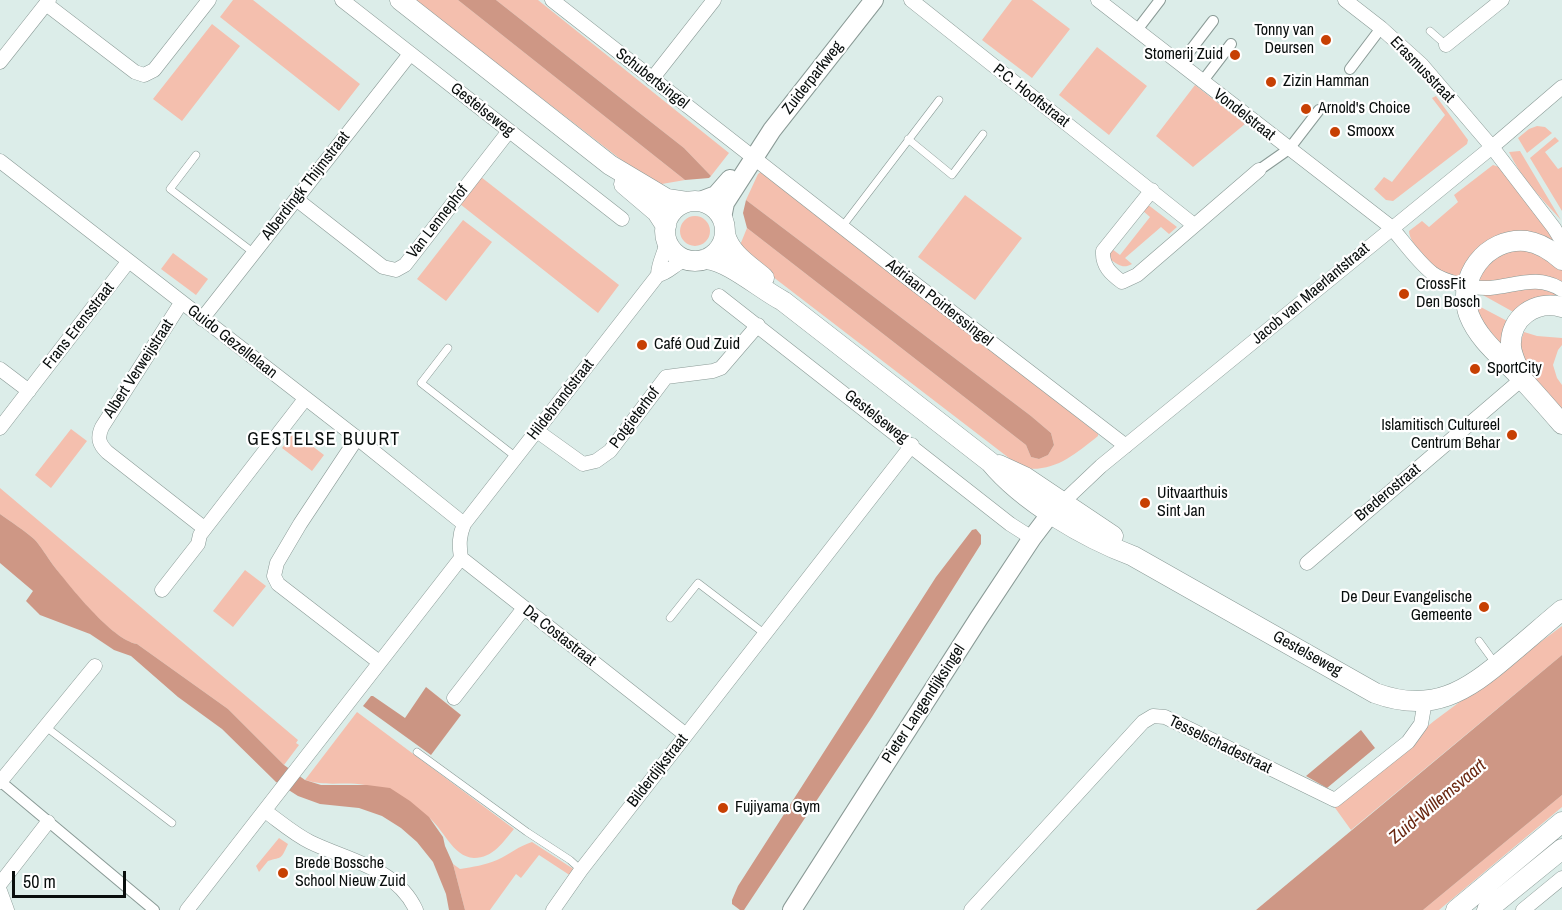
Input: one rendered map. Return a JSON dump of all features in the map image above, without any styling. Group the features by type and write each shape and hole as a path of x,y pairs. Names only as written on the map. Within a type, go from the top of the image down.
{"main road":[{"path":"400,0 610,165 667,199 713,207 723,226 720,246 696,259 675,253 657,212 620,180 610,165"},
{"path":"667,234 671,214 681,205 693,202"},
{"name":"Gestelseweg","path":"723,226 727,244 770,284 783,301"},
{"path":"1562,260 1535,243 1520,241 1504,243 1490,250 1478,261 1467,285 1465,300 1478,331 1562,424"},
{"name":"Gestelseweg","path":"696,259 722,263 783,301 990,462 1003,477 1057,508 1107,546 1132,556 1375,693 1397,700 1425,701 1458,693 1497,666 1562,610"},
{"path":"1522,379 1511,347 1515,326 1523,314 1535,307 1562,306"},
{"path":"1464,908 1562,822"},
{"path":"1487,910 1562,849"}],"street":[{"path":"0,62 47,2 135,72 144,75 154,70 209,0"},
{"name":"Gestelseweg","path":"342,0 622,219"},
{"name":"Schubertsingel","path":"552,0 753,157"},
{"path":"652,79 714,0"},
{"name":"Zuiderparkweg","path":"723,226 725,203 746,172 753,157 874,0"},
{"name":"P.C. Hooftstraat","path":"911,0 1194,225"},
{"name":"Vondelstraat","path":"1098,0 1391,227 1430,272 1445,281 1467,285 1490,288 1535,281 1552,284 1562,290"},
{"path":"1137,30 1160,0"},
{"name":"Erasmusstraat","path":"1345,0 1382,28 1422,65 1492,147 1562,241"},
{"path":"1446,45 1502,0"},
{"path":"1180,64 1213,21"},
{"path":"1350,69 1382,28"},
{"path":"1202,82 1231,44"},
{"name":"Alberdingk Thijmstraat","path":"202,319 410,54"},
{"name":"Jacob van Maerlantstraat","path":"1057,508 1101,466 1391,227 1492,147 1562,87"},
{"path":"1152,190 1103,252 1102,261 1110,273 1122,282 1137,275 1259,170 1289,149 1319,110"},
{"name":"Van Lennephof","path":"296,199 383,267 396,270 405,265 509,131"},
{"name":"Zuiderparkweg","path":"693,202 716,195 753,157"},
{"name":"Adriaan Poirterssingel","path":"753,157 1126,446"},
{"name":"Guido Gezellelaan","path":"1,165 357,438 464,524"},
{"name":"Hildebrandstraat","path":"464,524 658,275 658,266 665,252 667,234"},
{"name":"Hildebrandstraat","path":"658,275 666,273 678,263 696,259"},
{"name":"Frans Erensstraat","path":"0,428 128,262"},
{"name":"Gestelseweg","path":"719,296 1010,524 1032,538"},
{"name":"Albert Verweijstraat","path":"181,303 102,427 99,435 100,445 204,528"},
{"name":"Potgieterhof","path":"537,431 583,464 596,460 610,451 666,377 713,371 720,368 758,325"},
{"path":"0,369 29,391"},
{"name":"Brederostraat","path":"1306,563 1522,379"},
{"path":"162,590 198,544 204,528 305,399"},
{"path":"357,438 300,524 277,563 274,576 279,584 379,662"},
{"name":"Bilderdijkstraat","path":"553,910 581,870 912,445"},
{"name":"Pieter Langendijksingel","path":"792,910 1032,538 1057,508"},
{"path":"187,910 461,558 459,535 464,524"},
{"name":"Da Costastraat","path":"461,558 686,735"},
{"path":"454,698 524,608"},
{"path":"95,666 0,782 154,910"},
{"name":"Tesselschadestraat","path":"971,910 1143,722 1154,716 1165,717 1335,800 1408,742 1421,724 1425,701"},
{"path":"265,811 309,841 377,870 393,880 400,885 416,910"},
{"path":"0,884 48,822"},
{"path":"1523,910 1562,878"},
{"path":"0,891 7,910"}],"lane":[{"path":"1430,31 1446,45"},
{"path":"842,227 939,100"},
{"path":"908,139 952,175 983,134"},
{"path":"196,155 170,189 254,253"},
{"path":"448,348 421,383 516,457"},
{"path":"669,618 698,583 765,634"},
{"path":"1479,641 1497,666"},
{"path":"46,727 172,823"},
{"path":"417,752 581,870"}],"shaded area":[{"path":"233,0 253,0 360,84 339,111 220,17"},
{"path":"415,0 458,0 685,180 656,185 646,179"},
{"path":"496,0 538,0 729,153 711,176 684,148"},
{"path":"1012,0 1032,0 1070,29 1032,78 982,40"},
{"path":"212,24 240,46 182,121 153,99"},
{"path":"1097,47 1147,86 1109,135 1059,95"},
{"path":"1195,85 1245,124 1193,167 1156,136"},
{"path":"1436,96 1468,140 1467,144 1393,201 1386,200 1374,189 1384,177 1392,182 1445,115 1432,98"},
{"path":"1537,126 1545,127 1552,133 1527,153 1518,138"},
{"path":"1555,137 1559,141 1545,152 1558,169 1562,167 1562,211 1530,158"},
{"path":"1520,151 1561,220 1526,179 1509,152"},
{"path":"1493,165 1499,167 1557,241 1552,245 1531,235 1462,278 1443,274 1422,255 1409,231 1422,221 1429,227 1458,202 1454,195"},
{"path":"762,171 1098,436 1072,456 1054,465 1044,468 1022,468 738,250 747,228 1026,445 1031,457 1039,459 1048,455 1054,445 1051,433 1031,416 746,200 758,174"},
{"path":"481,177 619,285 598,313 460,204"},
{"path":"965,195 1022,238 975,300 918,257"},
{"path":"1147,204 1177,227 1169,234 1161,227 1125,258 1132,264 1119,265 1111,260 1109,254 1112,249 1120,255 1150,217 1142,210"},
{"path":"695,216 701,217 709,225 709,237 701,245 695,246 689,245 681,237 680,231 681,225 689,217"},
{"path":"463,220 492,242 446,301 417,279"},
{"path":"1531,248 1562,268 1562,282 1540,276 1474,280 1479,272 1504,250"},
{"path":"173,253 208,279 196,295 161,269"},
{"path":"1535,287 1556,293 1553,299 1517,314 1481,294"},
{"path":"1473,303 1511,323 1506,348 1490,337"},
{"path":"1524,332 1537,336 1562,338 1562,345 1553,365 1562,385 1562,412 1538,383 1523,359 1520,348"},
{"path":"71,429 87,441 51,488 35,475"},
{"path":"294,432 324,455 312,471 282,448"},
{"path":"0,488 298,740 296,743 299,745 284,765 228,709 104,623 69,586 34,539 0,514"},
{"path":"245,570 266,586 233,627 213,611"},
{"path":"1562,626 1562,655 1351,830 1333,805 1434,721"},
{"path":"426,687 461,715 431,755 363,706 373,696 405,718"},
{"path":"357,712 514,829 502,844 481,857 466,856 454,847 427,816 370,786 305,780"},
{"path":"1361,730 1375,748 1327,788 1306,776"},
{"path":"1562,795 1562,807 1439,910 1423,910"},
{"path":"279,838 288,844 284,853 281,857 268,861 259,872 256,866"},
{"path":"532,842 575,870 571,876 539,855 521,878 516,874 490,910 465,910 453,864 460,869 483,865"}],"water":[{"path":"458,0 496,0 684,148 711,176 685,180"},
{"path":"746,200 1031,416 1051,433 1054,445 1048,455 1039,459 1031,457 1026,445 747,228 743,213"},
{"path":"0,514 34,539 69,585 104,623 228,709 284,765 305,780 321,785 367,785 390,788 429,817 443,837 465,910 449,910 446,894 433,862 417,842 401,828 382,816 359,808 320,804 298,796 276,782 222,729 178,697 131,656 114,650 90,634 40,615 26,601 33,591 0,563"},
{"path":"976,529 981,535 981,544 872,717 744,910 740,910 732,904 738,886 936,577 972,530"},
{"name":"Zuid-Willemsvaart","path":"1562,655 1562,795 1423,910 1256,910"}],"place":[{"name":"Tonny van Deursen","path":"1326,40"},
{"name":"Stomerij Zuid","path":"1235,55"},
{"name":"Zizin Hamman","path":"1271,82"},
{"name":"Arnold's Choice","path":"1306,109"},
{"name":"Smooxx","path":"1335,132"},
{"name":"CrossFit Den Bosch","path":"1404,294"},
{"name":"Café Oud Zuid","path":"642,345"},
{"name":"SportCity","path":"1475,369"},
{"name":"Islamitisch Cultureel Centrum Behar","path":"1512,435"},
{"name":"Uitvaarthuis Sint Jan","path":"1145,503"},
{"name":"De Deur Evangelische Gemeente","path":"1484,607"},
{"name":"Fujiyama Gym","path":"723,808"},
{"name":"Brede Bossche School Nieuw Zuid","path":"283,873"}],"district":[{"name":"GESTELSE BUURT","path":"324,440"}]}
